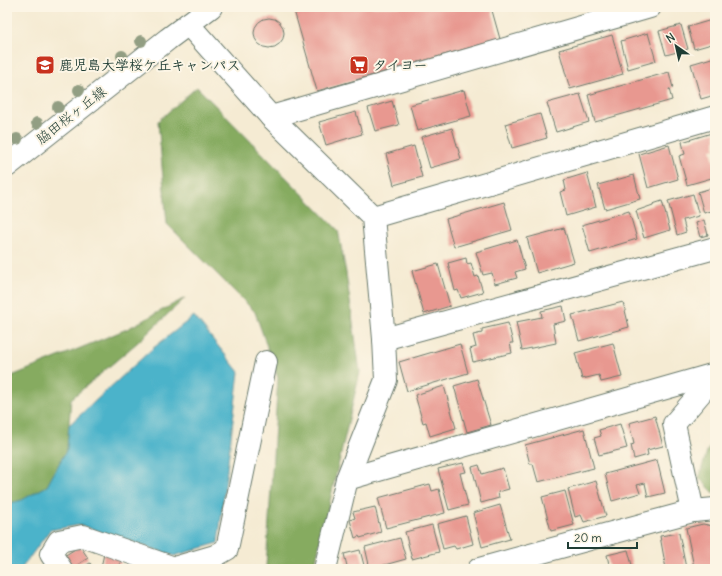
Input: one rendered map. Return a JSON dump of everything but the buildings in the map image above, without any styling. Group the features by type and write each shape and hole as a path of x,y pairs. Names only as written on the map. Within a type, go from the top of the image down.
{"street":[{"path":"271,117 650,7"},
{"path":"200,12 271,117 373,217 384,339 386,380 347,478 325,569"},
{"name":"脇田桜ヶ丘線","path":"7,166 200,12"},
{"path":"373,217 715,117"},
{"path":"384,339 715,248"},
{"path":"61,569 51,554 59,541 83,536 174,568 215,556 227,549 266,362"},
{"path":"347,478 715,375"},
{"path":"693,511 674,424 715,375"},
{"path":"479,569 693,511 715,509"}],"green space":[{"path":"197,87 338,230 346,273 360,372 314,569 263,569 266,567 278,378 255,312 167,224 158,121"},
{"path":"185,298 138,342 71,399 67,449 47,486 22,500 7,504 7,378 127,329"},
{"path":"715,441 715,494 699,478 707,451"}],"water":[{"path":"194,316 239,372 218,543 174,556 80,525 50,530 21,569 7,569 7,504 22,500 47,486 67,449 69,425 152,349"}],"place":[{"name":"鹿児島大学桜ケ丘キャンパス","path":"45,65"},
{"name":"タイヨー","path":"359,65"}]}
